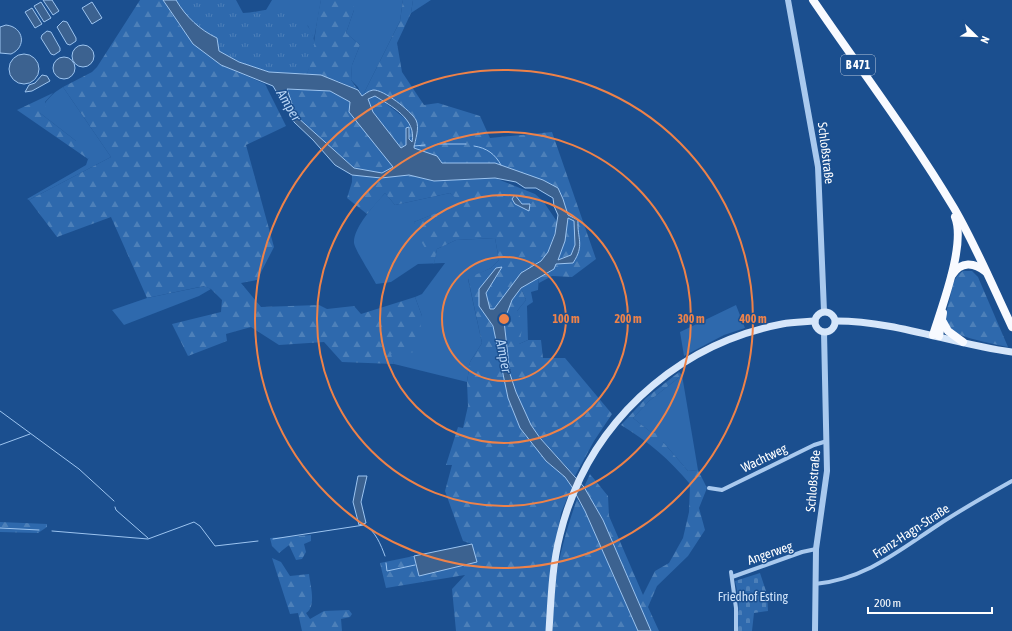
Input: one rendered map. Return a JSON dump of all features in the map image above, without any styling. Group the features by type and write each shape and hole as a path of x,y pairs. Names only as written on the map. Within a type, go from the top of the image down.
{"highway":[{"name":"B 471","path":"813,0 904,129 954,209 987,273 1012,327"},
{"path":"936,335 958,236 957,224 953,214 954,209"},
{"path":"950,277 958,268 968,264 979,267 987,273"},
{"path":"936,335 943,322 943,304"},
{"path":"943,322 948,331 963,342"}],"main road":[{"path":"824,311 830,313 836,321 833,329 824,332 816,327 815,321 818,315 824,311"},
{"path":"549,631 554,563 560,535 571,501 582,476 605,434 647,388 676,366 690,358 726,340 756,330 783,324 815,321"},
{"path":"836,321 861,321 936,335 1010,352"}],"street":[{"name":"Schloßstraße","path":"788,0 818,166 824,311"},
{"name":"Schloßstraße","path":"815,631 816,549 824,502 827,471 824,332"},
{"name":"Wachtweg","path":"709,488 722,490 814,445 827,441"},
{"name":"Franz-Hagn-Straße","path":"815,584 842,580 868,571 974,501 1012,481"},
{"name":"Angerweg","path":"736,631 736,608 732,574 816,549"}],"green space":[{"path":"140,0 163,0 180,26 221,65 265,84 286,126 246,145 274,247 257,280 241,283 261,307 319,305 327,309 354,306 361,314 415,297 422,316 417,352 391,354 394,364 342,362 324,342 279,345 251,327 226,334 227,341 188,356 172,324 221,312 222,300 211,289 204,286 147,298 111,217 57,237 29,200 111,157 63,87 92,72 97,67"},
{"path":"176,0 236,0 243,13 273,10 296,16 302,20 312,32 314,40 314,53 307,74 269,72 239,62 219,51 217,38 194,22 184,12"},
{"path":"272,0 321,0 314,39 308,26 266,10"},
{"path":"321,0 354,0 354,10 346,33 360,45 352,65 351,80 358,90 338,81 307,74 312,56"},
{"path":"354,0 403,0 400,21 362,97 358,87 351,80 352,65 360,45 346,33 354,10"},
{"path":"403,0 413,0 411,13 397,43 402,72 424,105 438,103 480,116 490,138 552,132 596,259 572,277 552,276 539,283 539,277 554,269 563,199 510,169 495,163 442,163 437,156 414,148 418,127 417,123 413,116 404,108 379,91 362,97 400,21"},
{"path":"413,0 431,0 411,13"},
{"path":"63,87 111,157 29,200 27,199 86,165 90,157 76,147 76,141 40,113 49,98"},
{"path":"287,89 330,91 350,102 349,112 394,167 382,173 354,168 296,116"},
{"path":"53,93 45,102 46,110 40,113 76,141 76,147 86,147 91,157 88,159 17,110"},
{"path":"375,95 407,120 414,133 412,142 409,139 408,127 406,145 401,149 373,112 368,99"},
{"path":"352,175 381,178 409,175 434,181 495,178 535,194 543,201 558,223 548,252 541,261 521,273 494,309 489,309 486,293 502,267 496,268 479,289 479,306 493,326 508,398 520,428 546,461 565,477 572,487 561,513 547,631 456,631 452,589 465,575 386,588 380,563 414,556 419,576 472,544 463,541 445,491 452,465 446,465 458,427 463,428 468,406 467,382 470,362 482,343 468,278 491,268 499,260 495,238 456,240 437,249 434,264 417,234 414,222 456,205 457,199 450,193 395,205 385,193 367,214 347,198 352,182"},
{"path":"385,193 395,205 450,193 458,199 457,205 414,222 434,263 437,249 456,240 495,238 499,260 491,268 468,279 482,343 470,362 467,382 394,364 390,354 422,316 415,297 422,294 445,263 418,264 391,282 376,284 360,257 354,243 357,230 361,223"},
{"path":"963,271 972,271 978,277 1008,347 957,334 947,326 946,316 952,287 957,276"},
{"path":"539,277 538,290 531,292 533,302 527,306 528,340 519,344 517,311 526,300 521,288"},
{"path":"205,286 211,289 199,296 124,325 112,310 147,298"},
{"path":"521,288 526,300 517,311 521,319 522,327 519,344 528,340 541,340 543,358 565,358 612,414 594,441 575,476 540,438 531,425 516,392 510,374 504,321 512,300"},
{"path":"736,305 745,328 724,335 684,356 680,332"},
{"path":"679,372 682,375 649,401 633,418 652,433 662,433 663,442 688,471 698,470 707,488 699,508 705,530 688,556 657,586 648,607 659,631 651,631 603,520 584,487 590,474 608,496 609,516 643,595 655,571 669,563 683,538 689,512 690,484 658,452 641,438 621,425 646,398"},
{"path":"682,375 698,470 688,471 663,442 633,418 649,401"},
{"path":"577,499 585,511 638,631 553,631 556,579 566,532"},
{"path":"0,522 47,524 47,527 38,533 0,532"},
{"path":"311,535 311,541 304,544 306,552 302,559 296,560 289,545 279,553 272,546 270,538"},
{"path":"272,558 281,562 290,576 309,574 312,601 309,610 306,613 310,619 324,611 349,610 352,614 350,617 341,619 342,631 302,631 298,613 290,614"},
{"name":"Friedhof Esting","path":"760,573 767,594 768,611 754,613 752,631 737,631 739,599 735,581"}],"water":[{"path":"43,0 52,0 59,11 53,15"},
{"name":"Amper","path":"163,0 176,0 184,12 194,22 217,38 219,51 239,62 269,72 321,75 358,90 362,96 373,90 390,97 409,111 416,120 417,130 414,148 437,156 442,163 495,163 543,180 558,188 568,215 578,220 580,242 579,251 573,263 556,264 554,269 521,288 512,300 504,321 510,374 516,392 531,425 540,438 584,487 603,520 651,631 638,631 585,511 572,487 565,477 546,461 520,428 508,398 493,326 479,306 479,289 496,268 502,267 486,293 490,309 494,309 521,273 541,261 548,252 555,234 558,215 554,206 553,198 536,188 525,188 516,182 495,178 434,181 409,175 381,178 352,175 335,165 313,140 294,122 273,86 221,65 193,44","holes":["287,89 330,91 350,102 349,112 393,167 382,173 354,168 296,116","375,96 395,109 407,120 413,134 412,142 409,139 409,127 406,128 406,145 401,148 373,112 368,99","568,218 574,221 575,245 571,255 558,260 565,241"]},
{"path":"41,2 51,18 44,22 34,6"},
{"path":"92,2 102,18 92,24 82,8"},
{"path":"32,8 42,24 35,28 25,12"},
{"path":"63,21 67,22 76,38 76,41 70,45 67,44 57,27"},
{"path":"6,25 17,29 21,38 20,47 11,54 0,53 0,27"},
{"path":"47,31 51,32 60,48 60,51 54,55 51,54 41,38"},
{"path":"83,45 91,48 94,56 91,64 83,67 75,64 72,56 75,48"},
{"path":"24,54 34,59 39,69 34,79 24,84 14,79 9,69 14,59"},
{"path":"64,57 72,60 75,68 72,76 64,79 56,76 53,68 56,60"},
{"path":"42,75 47,76 50,81 32,91 25,92 29,85 35,83"},
{"path":"515,195 522,204 530,204 529,211 515,204 512,199"},
{"path":"358,476 367,476 361,502 366,523 359,525 353,502"},
{"path":"472,544 477,562 419,576 414,556"}],"waterway":[{"path":"438,144 466,144"},
{"path":"414,146 425,145"},
{"path":"474,146 483,148 490,152 501,165"},
{"path":"0,411 79,469 114,501"},
{"path":"0,445 30,434"},
{"path":"115,507 116,510 148,538"},
{"path":"52,531 148,539 194,522 200,526 215,546 258,541"},
{"path":"273,539 364,525 374,534 385,556"},
{"path":"0,528 39,530"},
{"path":"386,563 387,571 415,565"}]}
